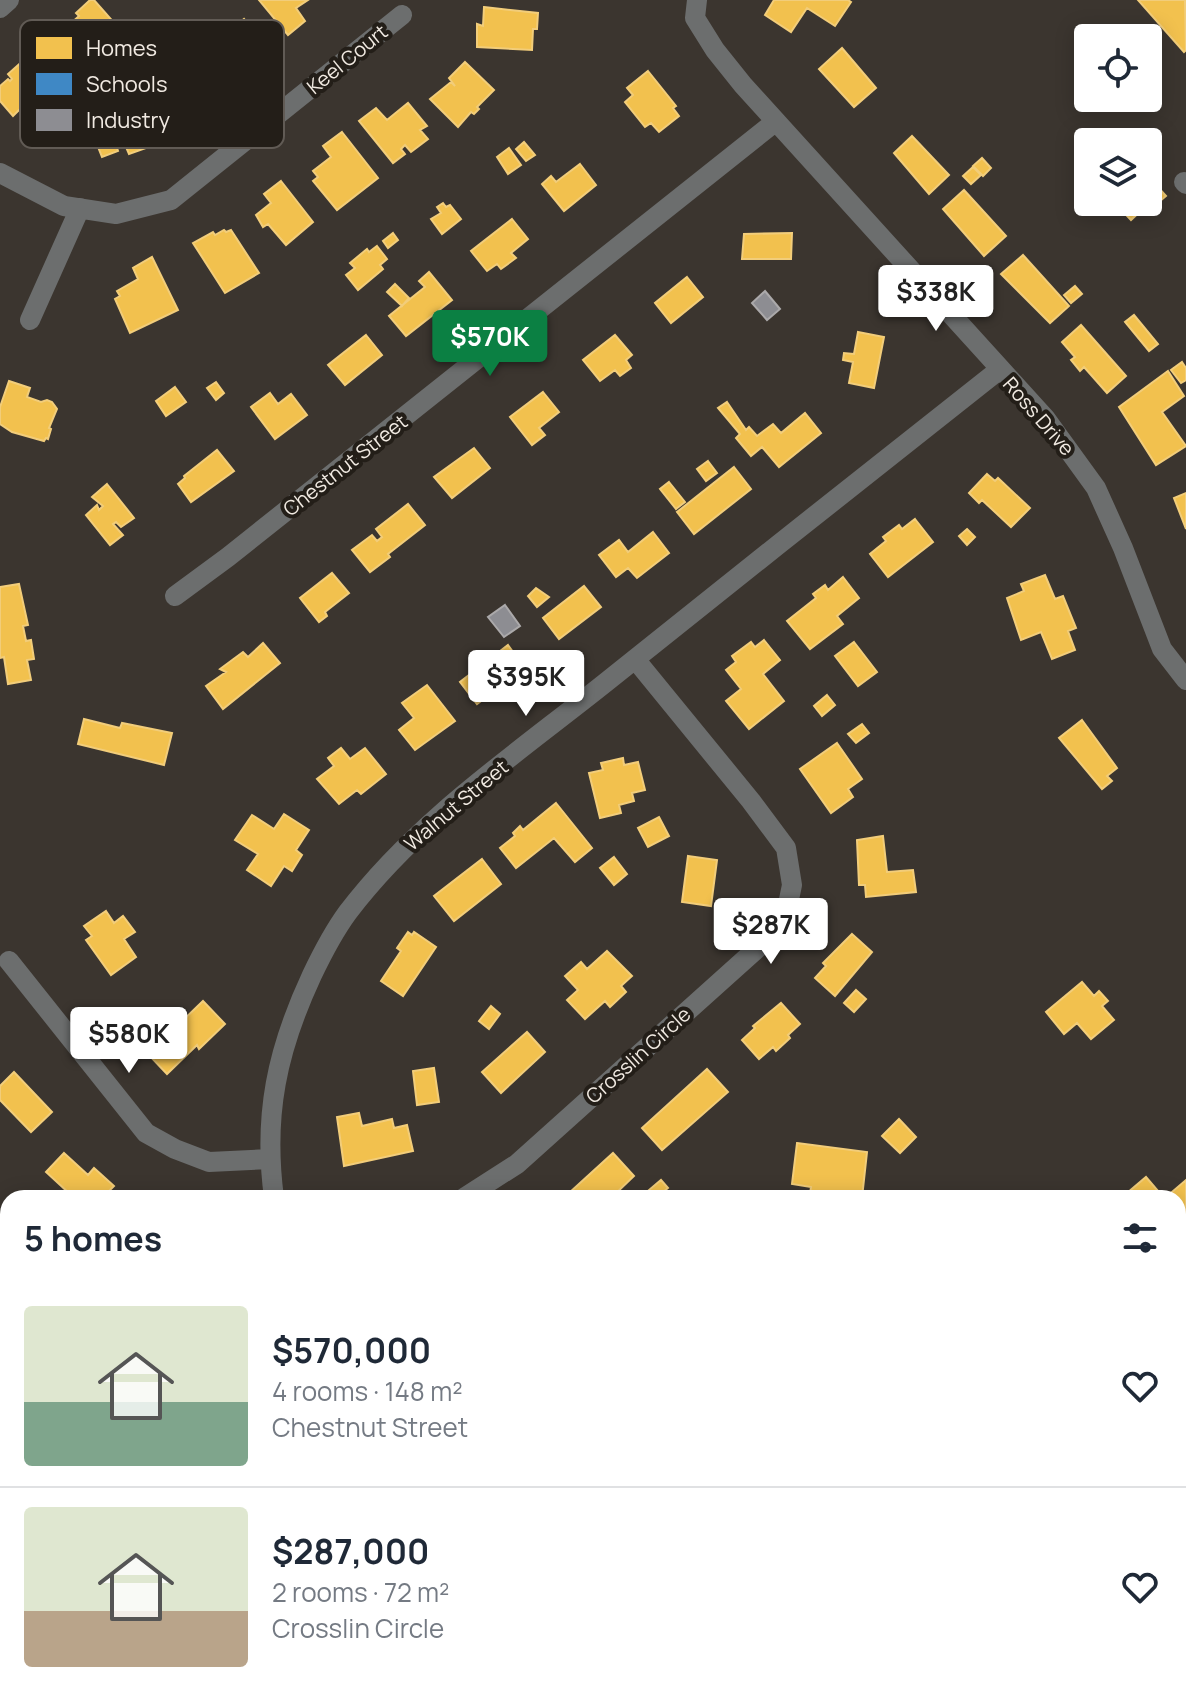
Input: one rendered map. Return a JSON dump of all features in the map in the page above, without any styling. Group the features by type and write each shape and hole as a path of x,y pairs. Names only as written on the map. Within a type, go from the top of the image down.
{"street":[{"path":"0,8 9,0"},
{"name":"Ross Drive","path":"697,0 695,18 715,50 775,122 1046,419 1096,488 1162,649 1186,680"},
{"name":"Keel Court","path":"284,110 402,15"},
{"name":"Chestnut Street","path":"175,596 241,547 775,122"},
{"name":"Keel Court","path":"0,173 64,206 116,214 171,200 236,148"},
{"path":"30,320 80,208"},
{"name":"Walnut Street","path":"273,1190 269,1159 274,1081 292,1018 346,914 392,860 449,807 999,370"},
{"name":"Crosslin Circle","path":"476,1190 517,1164 761,945 786,914 792,885 786,848 635,659"},
{"path":"9,961 146,1133 175,1149 209,1162 269,1159"}],"building: Homes":[{"path":"94,0 112,20 75,20 79,16 76,13"},
{"path":"259,0 308,0 296,8 305,21 288,35 284,30 284,20 276,20"},
{"path":"774,0 851,2 835,26 807,8 791,32 765,15"},
{"path":"1138,0 1185,0 1184,52 1162,24"},
{"path":"484,7 538,13 532,50 477,47 477,24 483,26"},
{"path":"842,48 876,88 854,107 819,69"},
{"path":"465,62 494,90 477,107 479,109 474,114 471,112 458,127 430,99 451,82 455,86 449,78"},
{"path":"20,63 20,109 13,116 0,101 0,86 12,79 8,74"},
{"path":"648,71 676,106 673,108 679,116 659,132 651,123 645,127 625,102 633,95 627,88"},
{"path":"408,103 427,126 420,130 428,139 411,152 405,145 401,149 405,154 393,163 359,121 376,108 387,120"},
{"path":"342,132 378,178 337,210 313,181 318,177 313,171 331,157 323,146"},
{"path":"912,136 949,175 929,194 894,153"},
{"path":"524,142 535,155 526,161 516,149"},
{"path":"98,148 117,148 118,151 102,157"},
{"path":"126,148 146,148 129,154"},
{"path":"509,148 521,165 508,174 497,157"},
{"path":"982,158 991,168 983,176 973,166"},
{"path":"580,164 596,185 564,211 542,184 551,176 556,182"},
{"path":"973,167 981,175 971,184 963,176"},
{"path":"281,181 313,222 286,245 268,224 263,227 256,215 271,203 264,194"},
{"path":"964,190 1006,236 984,256 943,209"},
{"path":"443,203 446,207 450,205 461,219 442,234 431,219 441,213 437,207"},
{"path":"512,219 528,239 511,253 516,258 501,269 497,264 487,271 471,251"},
{"path":"231,230 259,273 225,293 193,243 213,232 215,235"},
{"path":"393,233 398,240 388,248 383,241"},
{"path":"792,233 791,259 742,259 744,234"},
{"path":"377,246 387,259 380,265 383,269 358,290 346,275 355,268 350,263 367,249 369,252"},
{"path":"1023,255 1069,306 1050,323 1001,274"},
{"path":"152,257 178,310 130,333 115,299 120,296 117,291 138,279 133,268"},
{"path":"429,272 452,300 406,336 389,316 425,287 419,281"},
{"path":"687,277 703,297 671,323 655,303"},
{"path":"395,284 409,298 402,306 387,292"},
{"path":"1075,286 1082,294 1071,303 1064,295"},
{"path":"1134,315 1158,344 1149,351 1125,322"},
{"path":"1081,325 1126,376 1107,393 1084,367 1080,371 1071,360 1075,357 1062,342"},
{"path":"858,332 884,337 874,388 849,383 853,362 843,360 844,353 854,354"},
{"path":"366,335 382,355 345,385 328,365"},
{"path":"615,335 632,355 626,360 631,368 620,376 615,370 600,381 583,360"},
{"path":"1182,362 1186,368 1186,380 1181,383 1171,370"},
{"path":"1168,371 1184,396 1162,412 1186,446 1156,465 1119,407"},
{"path":"9,381 30,388 27,397 52,402 57,409 48,439 44,441 12,432 0,424 0,407"},
{"path":"216,382 224,393 216,400 207,388"},
{"path":"175,387 186,402 166,416 156,401"},
{"path":"543,392 559,412 539,428 545,435 532,445 510,417"},
{"path":"270,393 278,404 291,394 307,415 275,439 251,407"},
{"path":"727,402 746,430 749,427 757,436 773,424 781,433 805,413 821,433 779,467 762,447 751,456 736,438 740,434 718,408"},
{"path":"474,448 490,468 452,498 434,477"},
{"path":"217,450 234,471 191,502 178,484"},
{"path":"708,461 717,473 706,481 697,469"},
{"path":"734,467 751,489 694,534 677,512"},
{"path":"987,474 995,481 998,478 1030,508 1011,527 982,500 979,503 969,493"},
{"path":"669,482 685,502 676,509 660,489"},
{"path":"107,484 134,518 121,527 116,522 113,524 123,535 110,545 86,515 97,505 99,510 103,506 92,497"},
{"path":"1186,493 1186,529 1174,498"},
{"path":"408,504 425,525 370,572 352,550 372,535 377,541 382,537 376,529"},
{"path":"915,519 933,542 888,577 870,554 886,541 883,537 899,525 902,529"},
{"path":"967,529 975,537 967,545 959,536"},
{"path":"653,532 669,553 637,578 628,568 616,577 599,555 619,540 628,552"},
{"path":"332,573 349,593 325,612 327,616 319,622 300,598"},
{"path":"1045,575 1055,599 1063,596 1076,628 1068,631 1075,650 1052,659 1041,632 1021,640 1007,598 1024,591 1021,584"},
{"path":"843,577 859,598 837,616 843,624 810,649 787,621 816,598 813,594 825,585 828,590"},
{"path":"19,584 28,625 23,626 26,641 31,640 34,659 27,660 31,680 8,684 4,657 0,658 0,587"},
{"path":"584,586 601,607 559,639 543,618"},
{"path":"536,588 549,597 537,607 528,596"},
{"path":"764,640 780,660 763,674 784,701 749,729 726,701 741,689 726,670 736,662 732,656 751,642 755,647"},
{"path":"854,642 877,672 858,686 835,656"},
{"path":"263,643 280,663 223,709 206,686 226,672 220,669 243,652 248,657"},
{"path":"508,645 524,667 514,674 518,679 505,691 501,686 477,704 460,682"},
{"path":"427,685 455,721 415,750 399,730 414,718 402,703"},
{"path":"827,695 835,705 822,716 814,706"},
{"path":"84,719 120,728 122,723 172,733 164,765 78,744"},
{"path":"1082,720 1117,768 1107,776 1112,781 1102,789 1059,738"},
{"path":"862,724 869,733 856,743 848,734"},
{"path":"837,743 862,779 848,789 853,797 831,813 800,769"},
{"path":"341,748 350,759 365,748 386,774 361,794 357,790 339,804 317,779 334,766 328,758"},
{"path":"623,758 624,765 638,762 645,790 632,793 634,801 619,805 621,813 600,818 589,773 603,770 601,763"},
{"path":"556,803 592,848 575,862 554,838 516,868 500,848 515,836 513,833 520,826 523,830"},
{"path":"284,814 309,830 296,850 302,855 292,871 284,866 271,886 247,870 258,854 235,840 252,815 274,829"},
{"path":"659,817 669,836 648,847 638,828"},
{"path":"883,836 887,872 913,870 916,892 866,897 865,885 859,885 857,840"},
{"path":"688,856 717,860 711,906 682,902"},
{"path":"614,857 627,874 614,885 600,868"},
{"path":"482,859 501,884 454,921 434,896"},
{"path":"106,911 114,923 123,916 135,932 124,939 136,957 111,975 86,940 92,936 84,926"},
{"path":"408,932 412,935 414,932 436,947 403,996 381,981 401,951 397,948"},
{"path":"852,934 872,952 835,996 815,978 826,966 823,963"},
{"path":"607,951 632,976 621,986 626,992 610,1007 605,1001 585,1019 567,1000 578,990 565,976 581,962 587,969"},
{"path":"1082,982 1094,996 1099,991 1108,1001 1102,1006 1114,1020 1091,1039 1077,1023 1064,1034 1046,1012"},
{"path":"856,990 866,999 854,1012 844,1003"},
{"path":"203,1001 225,1024 167,1074 148,1054"},
{"path":"781,1003 800,1024 776,1051 773,1047 759,1059 742,1040 755,1028 753,1026"},
{"path":"491,1006 500,1014 489,1029 479,1021"},
{"path":"527,1032 545,1052 501,1093 482,1072"},
{"path":"434,1068 439,1102 417,1105 413,1071"},
{"path":"707,1069 728,1092 662,1150 642,1128"},
{"path":"14,1072 52,1112 31,1132 0,1100 0,1086"},
{"path":"359,1113 362,1126 392,1119 394,1128 407,1125 413,1151 344,1166 337,1117"},
{"path":"899,1119 916,1137 900,1153 882,1136"},
{"path":"797,1143 867,1152 863,1190 811,1190 811,1187 792,1184"},
{"path":"64,1153 88,1175 94,1168 114,1186 110,1190 66,1190 46,1172"},
{"path":"613,1153 634,1176 619,1190 572,1190"},
{"path":"1146,1177 1157,1190 1131,1190"},
{"path":"661,1180 668,1188 666,1190 649,1190"},
{"path":"1186,1180 1186,1190 1174,1190"}],"building: Industry":[{"path":"765,291 780,309 767,320 752,303"},
{"path":"505,605 520,626 504,637 488,617"}]}
